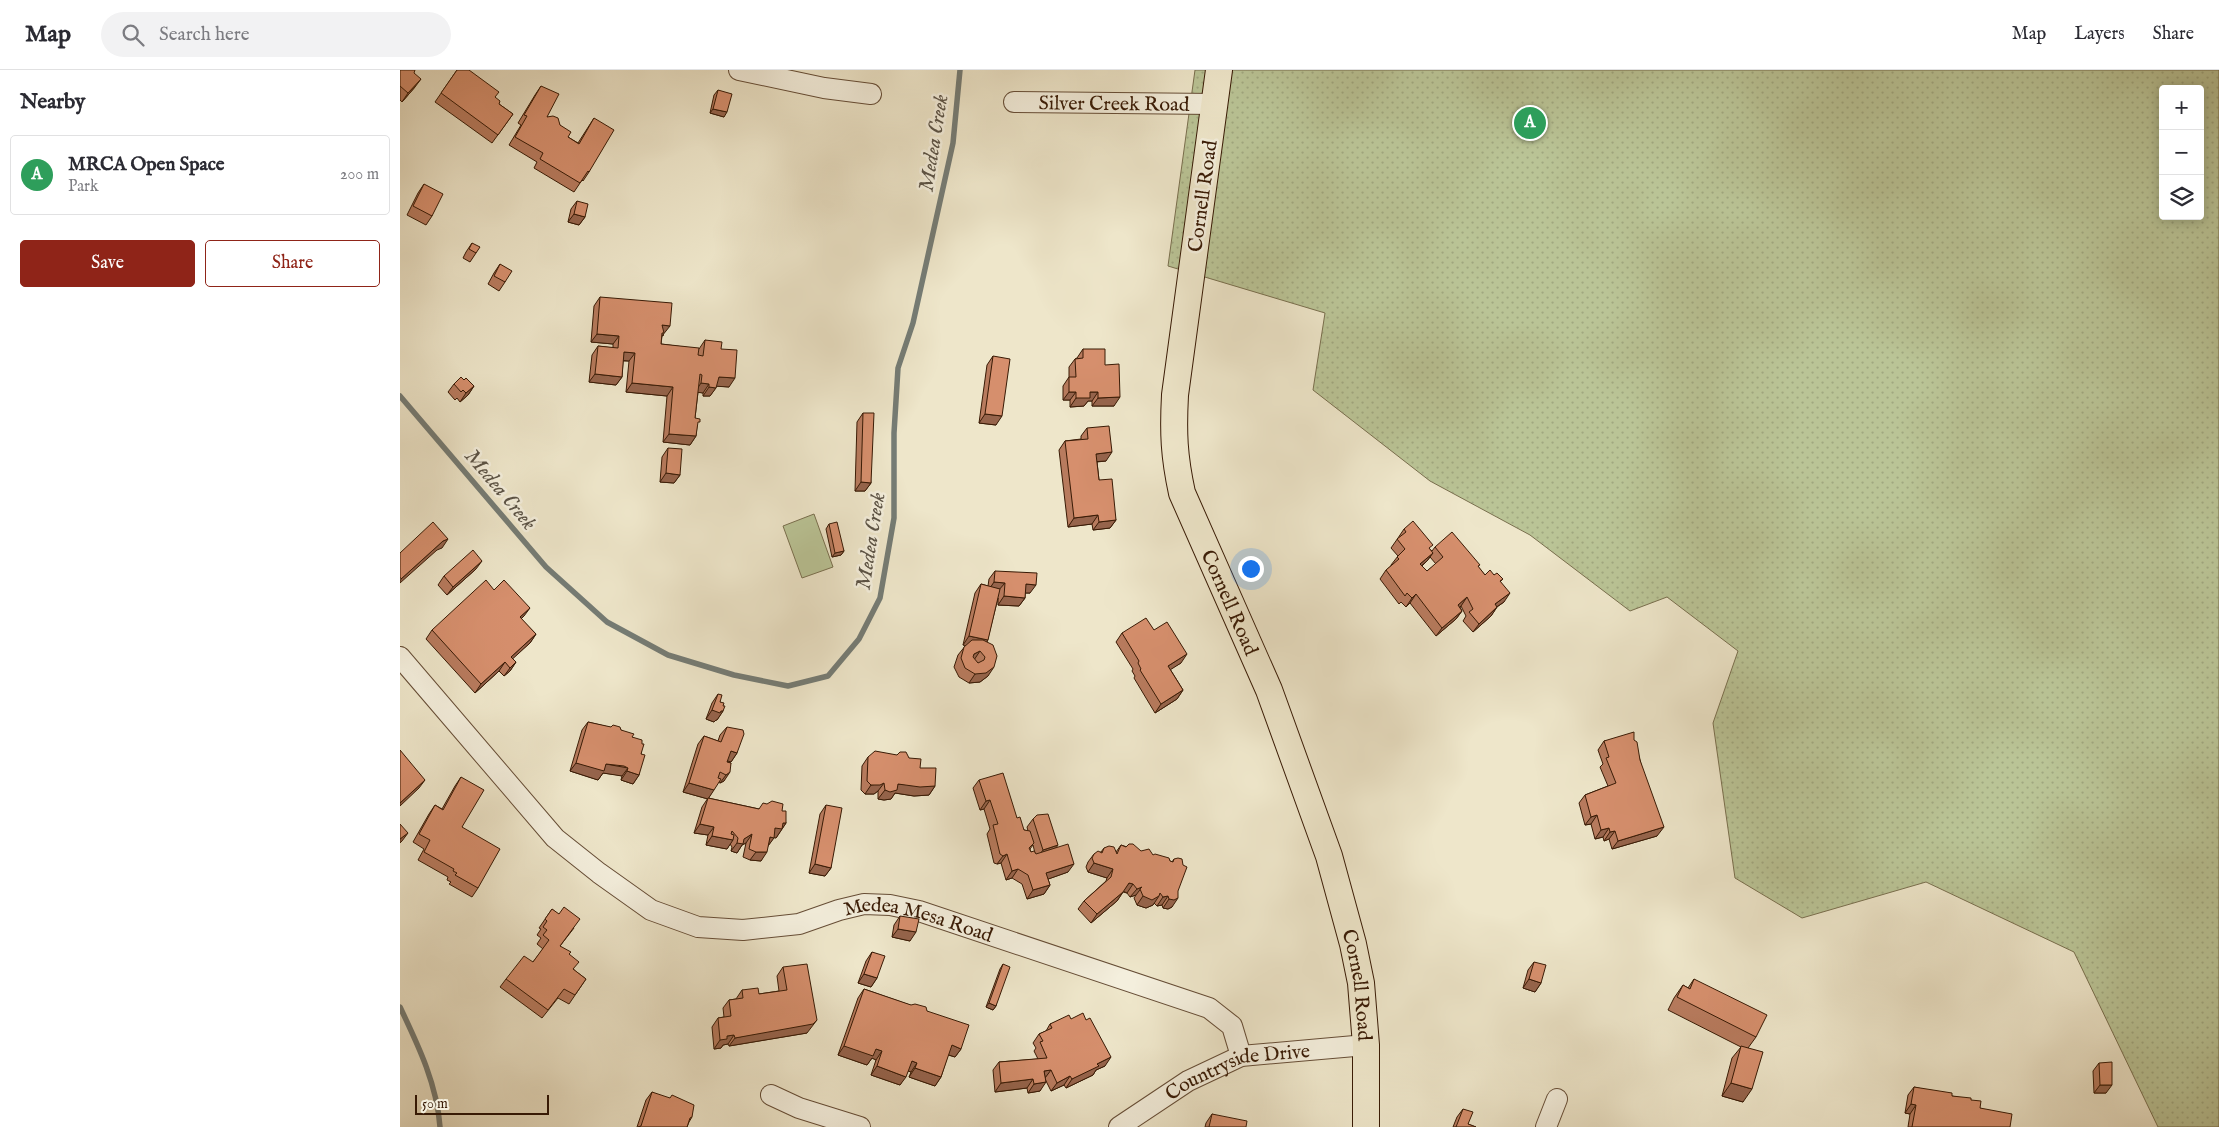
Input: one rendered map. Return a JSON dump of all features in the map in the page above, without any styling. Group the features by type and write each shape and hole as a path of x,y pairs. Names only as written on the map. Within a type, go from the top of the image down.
{"main road":[{"name":"Cornell Road","path":"1219,70 1175,395 1173,426 1175,459 1182,493 1269,690 1329,856 1361,983 1366,1045 1366,1127"}],"street":[{"path":"739,70 824,88 871,94"},
{"name":"Silver Creek Road","path":"1014,102 1214,104"},
{"name":"Medea Mesa Road","path":"400,657 555,838 651,910 698,927 743,930 799,924 839,910 864,904 890,905 919,911 1210,1008 1232,1026 1241,1056"},
{"name":"Countryside Drive","path":"1119,1127 1188,1081 1241,1056 1366,1045"},
{"path":"771,1095 799,1108 860,1127"},
{"path":"1546,1127 1557,1099"}],"green space":[{"path":"1195,70 2219,70 2219,1127 2158,1127 2074,952 1926,882 1802,918 1735,878 1713,723 1738,651 1667,597 1630,611 1530,535 1430,481 1313,390 1325,313 1168,266"},
{"path":"814,514 833,567 802,578 783,526"}],"building":[{"path":"400,70 415,70 414,73 421,79 408,93 400,86"},
{"path":"457,70 469,70 499,92 495,97 500,101 499,104 513,114 498,135 441,93"},
{"path":"541,86 559,94 547,117 553,116 558,118 560,125 571,132 568,137 579,144 594,118 614,130 589,172 580,183 540,159 543,153 515,137 527,116 524,115"},
{"path":"718,90 732,94 727,112 713,109"},
{"path":"424,184 443,194 432,216 413,206"},
{"path":"577,201 588,204 585,217 574,214"},
{"path":"472,243 480,247 476,253 469,249"},
{"path":"500,264 512,271 505,282 494,276"},
{"path":"600,297 672,303 670,326 662,325 664,333 662,333 661,344 699,348 698,355 703,356 705,340 722,342 721,349 737,350 735,378 719,377 716,388 709,387 709,384 701,383 702,375 700,374 695,418 700,419 700,422 698,422 696,436 669,434 673,387 632,383 635,353 624,352 622,377 595,374 598,346 618,348 619,336 597,334"},
{"path":"1083,349 1105,349 1105,365 1119,364 1120,397 1098,398 1098,392 1090,392 1090,398 1076,398 1076,392 1069,392 1069,377 1076,377 1075,359 1083,358"},
{"path":"993,356 1010,359 1002,416 985,414"},
{"path":"461,377 464,380 466,378 474,386 466,393 463,390 461,392 454,384"},
{"path":"863,413 874,413 871,483 861,482"},
{"path":"1109,426 1112,452 1096,454 1099,480 1112,479 1116,520 1099,522 1098,515 1074,518 1065,441 1088,439 1087,428"},
{"path":"668,448 682,449 680,475 666,473"},
{"path":"1413,521 1433,545 1429,548 1433,553 1420,564 1427,571 1443,557 1435,547 1452,532 1480,565 1478,566 1485,575 1490,570 1494,575 1497,573 1503,579 1500,581 1510,593 1495,604 1497,607 1479,624 1469,612 1473,609 1467,597 1458,605 1462,611 1442,628 1416,594 1412,598 1407,593 1405,596 1386,570 1399,559 1397,557 1405,549 1397,539 1406,532 1404,529"},
{"path":"433,522 448,539 443,541 401,579 400,553"},
{"path":"837,522 844,551 835,553 829,524"},
{"path":"473,550 482,561 453,587 444,576"},
{"path":"995,571 1037,573 1036,585 1026,584 1025,598 1004,596 1005,583 994,582"},
{"path":"486,580 494,590 504,580 530,608 520,617 536,634 511,657 516,662 510,668 505,662 481,684 432,630"},
{"path":"981,584 1000,589 988,640 969,636"},
{"path":"1146,618 1154,630 1167,622 1187,654 1168,666 1183,690 1161,704 1140,670 1139,661 1122,633"},
{"path":"972,640 983,640 993,645 997,656 994,667 986,673 975,674 965,668 961,658 964,647","holes":["980,651 985,657 984,660 978,663 973,657 974,654"]},
{"path":"718,694 722,695 720,702 724,703 723,706 725,706 720,713 712,710"},
{"path":"588,722 620,727 621,730 634,734 632,737 642,740 642,744 644,744 641,754 645,755 639,775 627,771 628,768 624,766 606,764 604,771 576,763"},
{"path":"727,727 743,730 744,734 737,753 731,751 727,762 731,763 730,772 726,775 720,772 718,778 721,779 714,790 689,783 704,736 721,742"},
{"path":"1634,732 1634,740 1637,742 1640,760 1664,827 1618,841 1615,831 1610,832 1609,828 1601,830 1597,815 1591,817 1585,795 1616,783 1606,758 1609,757 1604,741"},
{"path":"400,750 425,780 400,803"},
{"path":"875,751 897,755 900,752 906,752 909,758 921,759 920,768 936,768 935,786 920,787 898,784 897,790 890,792 885,790 884,783 871,785 867,781 868,757"},
{"path":"1003,773 1017,818 1020,817 1024,830 1030,831 1034,843 1029,848 1031,852 1034,851 1036,854 1068,844 1074,864 1046,873 1050,885 1033,890 1028,875 1018,869 1012,871 1007,854 1003,856 1000,854 993,825 998,824 990,800 986,801 979,780"},
{"path":"461,777 484,790 462,827 500,849 478,888 455,875 457,873 453,871 454,869 424,852 430,840 419,834 435,805 443,810"},
{"path":"708,798 759,809 763,803 767,804 772,801 783,804 782,811 786,811 786,823 783,823 782,829 775,828 774,838 770,837 767,852 756,852 749,849 752,834 744,839 743,844 737,843 738,838 732,831 731,834 734,835 733,840 712,836 714,827 700,824"},
{"path":"826,805 842,808 831,868 815,864"},
{"path":"1048,814 1058,845 1043,850 1033,819 1037,815"},
{"path":"400,824 408,833 400,839"},
{"path":"1129,844 1133,844 1141,851 1149,849 1153,855 1169,858 1173,862 1174,859 1182,859 1183,865 1187,867 1178,891 1178,898 1174,900 1169,899 1168,896 1163,897 1160,893 1159,896 1152,900 1143,896 1140,889 1142,887 1137,889 1133,884 1129,883 1123,892 1097,914 1084,901 1111,877 1113,869 1094,863 1092,858 1098,851 1102,853 1104,848 1109,846 1114,847 1117,854 1121,845 1126,847"},
{"path":"564,907 580,919 560,946 571,952 569,954 579,962 573,969 586,979 575,995 564,989 548,1010 506,979 524,956 533,962 549,940 543,935 547,930 543,927 547,921 545,919 552,909 559,914"},
{"path":"900,916 919,919 916,932 898,929"},
{"path":"872,952 885,956 877,978 864,974"},
{"path":"1534,962 1546,965 1541,983 1529,979"},
{"path":"807,964 817,1020 813,1024 735,1038 734,1035 727,1036 727,1039 720,1040 718,1018 731,1016 729,1000 743,998 742,990 758,988 759,994 787,990 783,967"},
{"path":"1003,964 1010,967 996,1006 989,1003"},
{"path":"1694,979 1767,1015 1756,1037 1677,997 1683,985 1690,989"},
{"path":"864,989 911,1005 915,1004 926,1007 927,1011 969,1025 961,1049 952,1045 941,1077 915,1068 917,1063 912,1061 906,1077 877,1066 882,1051 876,1049 873,1056 844,1046"},
{"path":"1083,1013 1086,1020 1090,1018 1111,1057 1097,1064 1099,1066 1072,1079 1070,1076 1057,1083 1051,1070 1044,1071 1046,1082 1034,1084 1033,1079 1001,1083 999,1062 1047,1058 1040,1042 1043,1041 1039,1034 1052,1028 1050,1024 1069,1015 1071,1019"},
{"path":"1741,1046 1763,1052 1752,1089 1731,1083"},
{"path":"2112,1062 2112,1085 2100,1085 2099,1063"},
{"path":"1914,1087 1952,1093 1952,1096 1981,1101 1980,1108 2012,1114 2010,1127 1912,1127 1916,1105 1911,1104"},
{"path":"652,1092 670,1098 672,1095 694,1105 692,1117 687,1127 638,1127 641,1126"},
{"path":"1463,1109 1473,1112 1468,1124 1476,1127 1456,1127"},
{"path":"1212,1114 1247,1121 1246,1127 1209,1127"}],"waterway":[{"name":"Medea Creek","path":"400,396 546,567 607,622 668,655 734,675 788,686 828,676 859,639 880,598 894,518 894,433 898,368 913,323 953,143 960,70"},
{"name":"Medea Creek","path":"400,1007 420,1050 431,1080 440,1127"}],"place":[{"name":"MRCA Open Space","path":"1530,123"}]}
